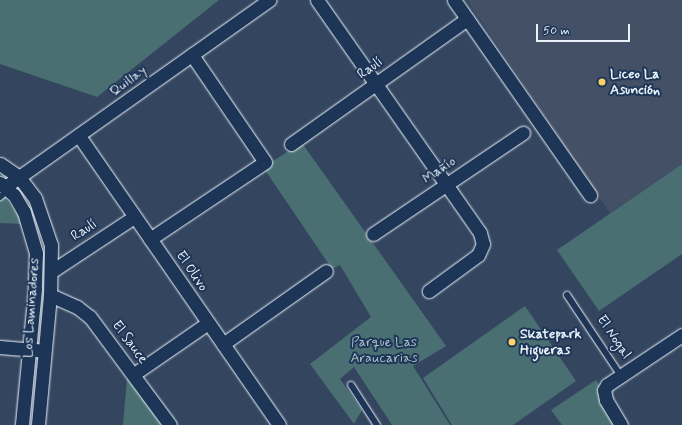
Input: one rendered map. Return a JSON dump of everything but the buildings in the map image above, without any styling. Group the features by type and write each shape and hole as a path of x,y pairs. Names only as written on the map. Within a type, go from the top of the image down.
{"street":[{"name":"Quillay","path":"3,189 269,0"},
{"path":"317,0 448,184 477,228 482,248 475,259 429,291"},
{"path":"454,0 590,195"},
{"name":"Raulí","path":"291,144 467,19"},
{"path":"150,239 265,162 192,55"},
{"name":"Mañío","path":"373,234 523,133"},
{"name":"El Olivo","path":"79,136 278,425"},
{"name":"Los Laminadores","path":"0,164 19,177 35,198 44,218 51,245 52,271 38,425"},
{"name":"Los Laminadores","path":"3,189 24,212 36,253 22,425"},
{"name":"Raulí","path":"52,271 134,217"},
{"path":"223,344 326,271"},
{"name":"El Sauce","path":"50,295 84,312 134,374 170,425"},
{"path":"134,374 208,324"},
{"name":"El Nogal","path":"621,376 682,335"},
{"path":"0,346 44,350"},
{"path":"621,376 607,385 604,390 609,407 621,425"}],"lane":[{"name":"El Nogal","path":"567,295 621,376"},
{"path":"351,385 377,425"}],"shaded area":[{"name":"Liceo La Asunción","path":"467,0 682,0 682,164 610,213"}],"green space":[{"path":"0,0 219,0 97,97 0,64"},
{"name":"Parque Las Araucarias","path":"302,143 446,346 413,366 450,425 392,425 354,367 340,379 362,410 354,424 310,364 371,317 340,265 332,269 263,167"},
{"path":"682,164 682,254 599,311 557,250"},
{"path":"0,193 8,202 24,224 0,223"},
{"name":"Skatepark Higueras","path":"525,306 576,381 513,425 452,425 423,378"},
{"path":"128,367 169,425 123,425"},
{"path":"596,380 627,425 562,425 551,410"}],"place":[{"name":"Liceo La Asunción","path":"602,82"},
{"name":"Skatepark Higueras","path":"512,342"}]}
